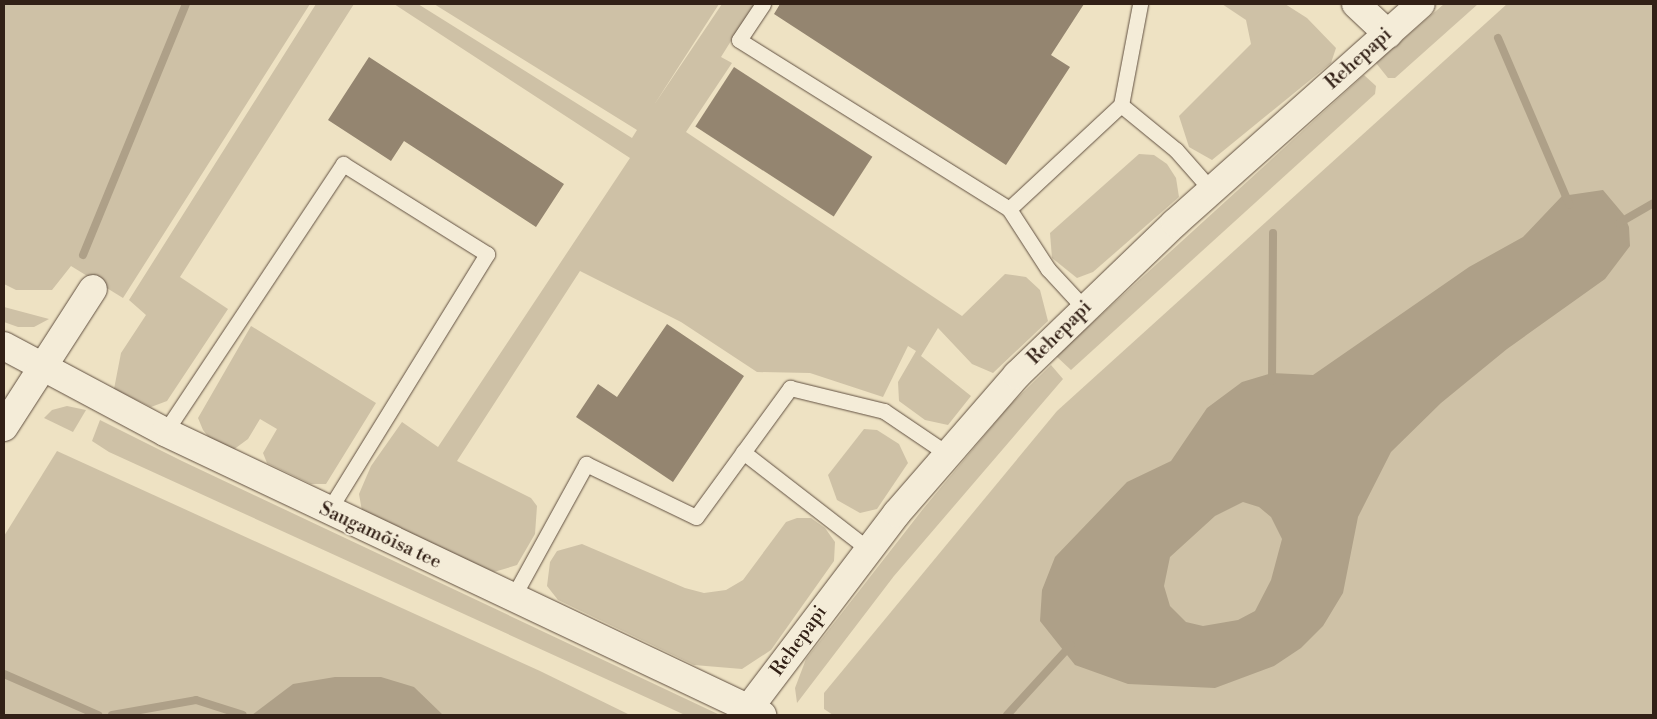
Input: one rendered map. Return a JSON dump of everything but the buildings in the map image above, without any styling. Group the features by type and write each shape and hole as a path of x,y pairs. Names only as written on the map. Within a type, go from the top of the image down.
{"street":[{"path":"1356,4 1388,34"},
{"name":"Rehepapi","path":"756,712 868,549 946,453 1084,308 1421,4"},
{"path":"4,426 93,289"},
{"name":"Saugamõisa tee","path":"4,346 40,368 165,432 328,511 756,712"}],"lane":[{"path":"763,4 738,40 1009,209 1048,270 1084,308"},
{"path":"1009,209 1121,105 1140,4"},
{"path":"1121,105 1176,150 1212,191"},
{"path":"165,432 343,164 487,254 328,511"},
{"path":"513,598 586,464 696,517 790,388 884,411 946,453"},
{"path":"743,452 868,549"}],"shaded area":[{"path":"4,4 310,4 123,298 71,266 52,290 16,290 4,284"},
{"path":"316,4 354,4 180,277 228,309 167,401 151,407 114,389 121,353 146,315 129,300"},
{"path":"394,4 418,4 632,138 637,130 434,4 719,4 654,105 722,4 754,4 721,57 732,63 686,132 962,316 1005,274 1026,277 1040,290 1048,321 993,373 972,364 938,328 921,356 971,396 948,425 925,420 899,401 898,382 916,351 908,346 883,397 810,373 757,372 681,322 580,271 457,461 531,498 537,506 535,534 517,565 494,572 382,522 362,511 359,494 371,466 402,422 438,447 630,158"},
{"path":"1222,4 1285,4 1307,18 1336,48 1331,63 1212,160 1189,147 1179,116 1251,44 1246,20"},
{"path":"1444,4 1478,4 1395,78 1388,78 1376,63"},
{"path":"1507,4 1653,4 1653,715 833,715 824,709 824,693 1057,411"},
{"path":"1364,75 1376,86 1375,94 1071,370 1056,356"},
{"path":"1139,154 1154,155 1167,164 1176,178 1179,197 1093,272 1077,278 1052,258 1050,233"},
{"path":"1603,190 1624,215 1629,227 1630,246 1605,279 1507,349 1441,403 1391,452 1358,517 1343,593 1323,626 1301,648 1274,666 1215,688 1128,684 1075,665 1040,621 1042,590 1055,557 1127,482 1171,461 1207,408 1242,382 1272,373 1313,375 1469,267 1523,237 1562,196","holes":["1243,502 1259,507 1271,517 1282,539 1271,580 1255,611 1238,620 1203,626 1186,622 1170,606 1164,586 1170,557 1215,516"]},
{"path":"4,307 49,319 34,327 18,327 4,322"},
{"path":"251,326 376,403 326,484 311,484 267,463 263,453 277,429 260,419 248,439 233,450 214,444 203,430 198,418"},
{"path":"1051,365 1063,379 894,576 797,703 795,688 806,659 923,509 1009,406"},
{"path":"67,406 86,410 73,432 44,418 52,410"},
{"path":"100,420 182,461 720,715 685,715 109,452 92,441"},
{"path":"864,429 877,430 899,444 908,463 877,509 860,513 837,500 828,475"},
{"path":"57,451 540,671 630,715 4,715 4,536"},
{"path":"797,518 811,518 825,528 835,542 834,561 771,650 742,669 694,665 558,600 547,586 550,562 557,551 582,544 685,588 704,593 726,590 743,580 786,522"},
{"path":"335,677 381,677 414,687 443,715 252,715 293,684"}],"waterway":[{"path":"83,255 186,4"},
{"path":"1498,38 1569,204"},
{"path":"1619,223 1653,203"},
{"path":"1272,381 1273,233"},
{"path":"1007,715 1071,645"},
{"path":"4,674 98,715"},
{"path":"112,715 196,700 243,715"}]}
